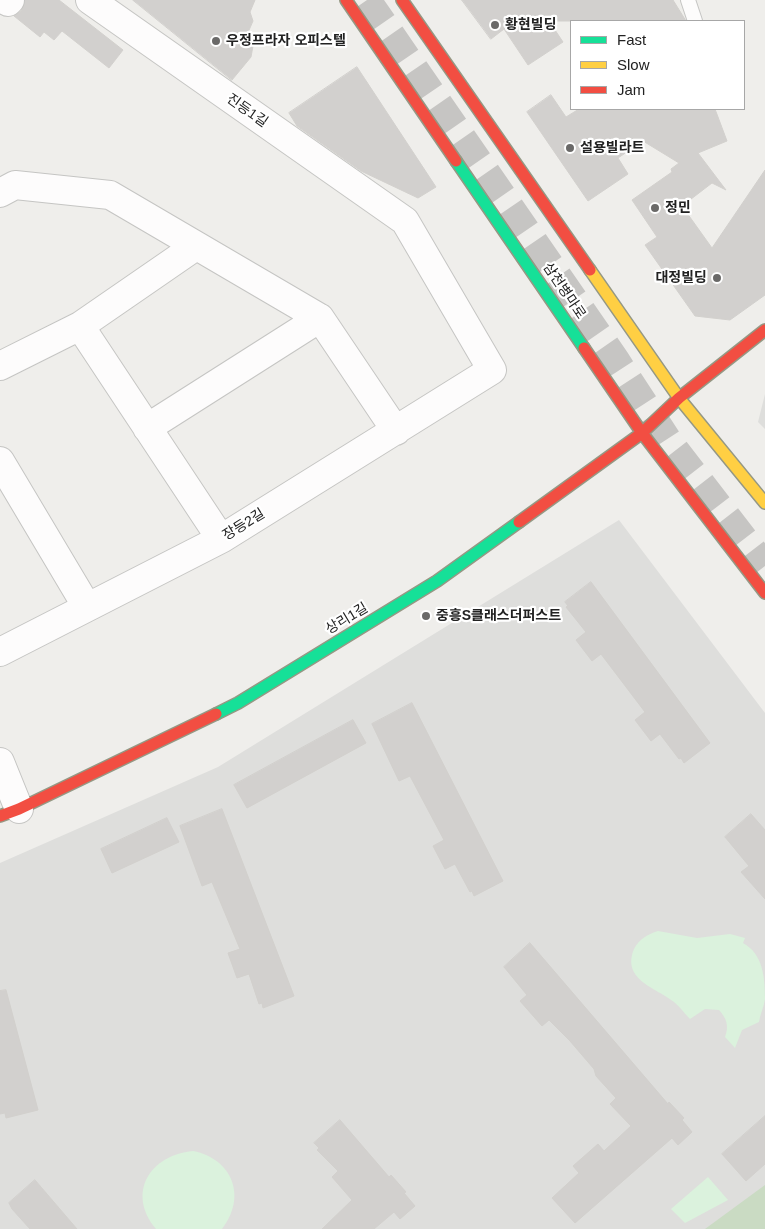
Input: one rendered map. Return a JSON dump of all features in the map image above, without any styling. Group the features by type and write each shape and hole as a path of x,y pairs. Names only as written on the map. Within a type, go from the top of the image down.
{"main road":[{"name":"삼천병마로","path":"346,0 642,432 765,593"},
{"path":"402,0 679,398 765,503"},
{"path":"679,398 765,330"},
{"name":"상리1길","path":"10,813 246,698 438,581 642,432 679,398"}],"street":[{"name":"진등1길","path":"90,0 405,221"},
{"path":"0,193 15,185 110,195 320,318 396,431"},
{"name":"장등2길","path":"0,652 221,539 492,370 405,221"},
{"path":"0,366 80,326 196,246"},
{"path":"147,428 320,318"},
{"path":"80,326 221,539"},
{"path":"0,461 87,607"},
{"path":"0,762 10,813"}],"lane":[{"path":"688,0 695,20"}],"shaded area":[{"path":"765,394 765,429 758,422"},
{"path":"619,520 765,713 765,1200 716,1229 0,1229 0,863 218,767"}],"green space":[{"path":"658,931 697,938 730,934 745,938 743,943 755,953 762,967 765,999 759,1022 742,1030 735,1048 725,1037 726,1023 724,1016 719,1010 705,1009 690,1019 674,1002 636,976 631,960 634,949 644,937"},
{"path":"193,1151 207,1155 218,1162 232,1181 234,1204 230,1217 222,1229 156,1229 147,1215 143,1202 143,1190 147,1178 154,1168 165,1160 178,1154"},
{"path":"708,1177 728,1200 685,1223 671,1209"},
{"path":"765,1185 765,1229 705,1229"}],"building":[{"path":"25,0 59,0 123,50 109,68 62,31 54,40 44,32 40,37 14,16 21,11"},
{"name":"우정프라자 오피스텔","path":"133,0 255,0 250,12 253,21 246,37 253,46 251,57 232,80"},
{"path":"462,0 673,0 685,20 549,21 563,42 528,65 504,29 491,39"},
{"path":"357,67 436,187 418,198 361,171 297,126 289,113"},
{"path":"551,95 566,117 577,110 715,110 727,141 698,153 726,190 712,183 682,206 712,248 765,170 765,295 730,320 695,316 645,245 657,237 632,200 672,172 671,169 679,163 643,141 618,158 628,174 588,201 527,112"},
{"path":"591,582 710,743 684,763 660,734 651,741 635,720 645,712 601,654 592,661 576,640 586,632 566,607 568,606 565,602"},
{"path":"412,703 503,881 474,896 455,864 445,869 433,846 444,840 410,776 399,781 372,724"},
{"path":"353,720 366,743 247,808 234,785"},
{"path":"222,809 294,996 263,1008 262,1003 259,1004 249,974 237,978 228,953 240,949 212,882 202,886 180,826"},
{"path":"751,814 765,830 765,899 741,872 749,866 725,837"},
{"path":"167,818 179,842 112,873 101,849"},
{"path":"530,943 668,1104 669,1102 684,1118 682,1120 692,1132 678,1145 672,1138 575,1223 552,1198 579,1173 573,1166 598,1144 604,1151 631,1126 610,1104 616,1098 596,1076 594,1069 570,1041 549,1020 542,1026 520,1001 527,995 504,967"},
{"path":"6,990 38,1110 6,1118 5,1113 0,1114 0,991"},
{"path":"765,1116 765,1164 746,1181 722,1154"},
{"path":"340,1120 389,1177 391,1175 406,1192 404,1193 415,1206 400,1219 394,1212 374,1229 322,1229 352,1200 332,1177 338,1171 317,1150 319,1148 314,1143"},
{"path":"35,1180 77,1229 30,1229 12,1209 9,1203"}],"tunnel":[{"path":"367,0 615,359 669,442 765,566"}],"traffic: fast":[{"path":"456,161 584,348"},
{"path":"216,714 238,703 437,581 519,522"}],"traffic: slow":[{"path":"590,270 679,398 765,503"}],"traffic: jam":[{"path":"346,0 456,161"},
{"path":"402,0 590,270"},
{"path":"519,522 642,433 679,398 765,330"},
{"path":"584,348 642,433 765,593"},
{"path":"0,816 19,809 216,714"}],"place":[{"name":"황현빌딩","path":"495,25"},
{"name":"우정프라자 오피스텔","path":"216,41"},
{"name":"설용빌라트","path":"570,148"},
{"name":"정민","path":"655,208"},
{"name":"대정빌딩","path":"717,278"},
{"name":"중흥S클래스더퍼스트","path":"426,616"}]}
